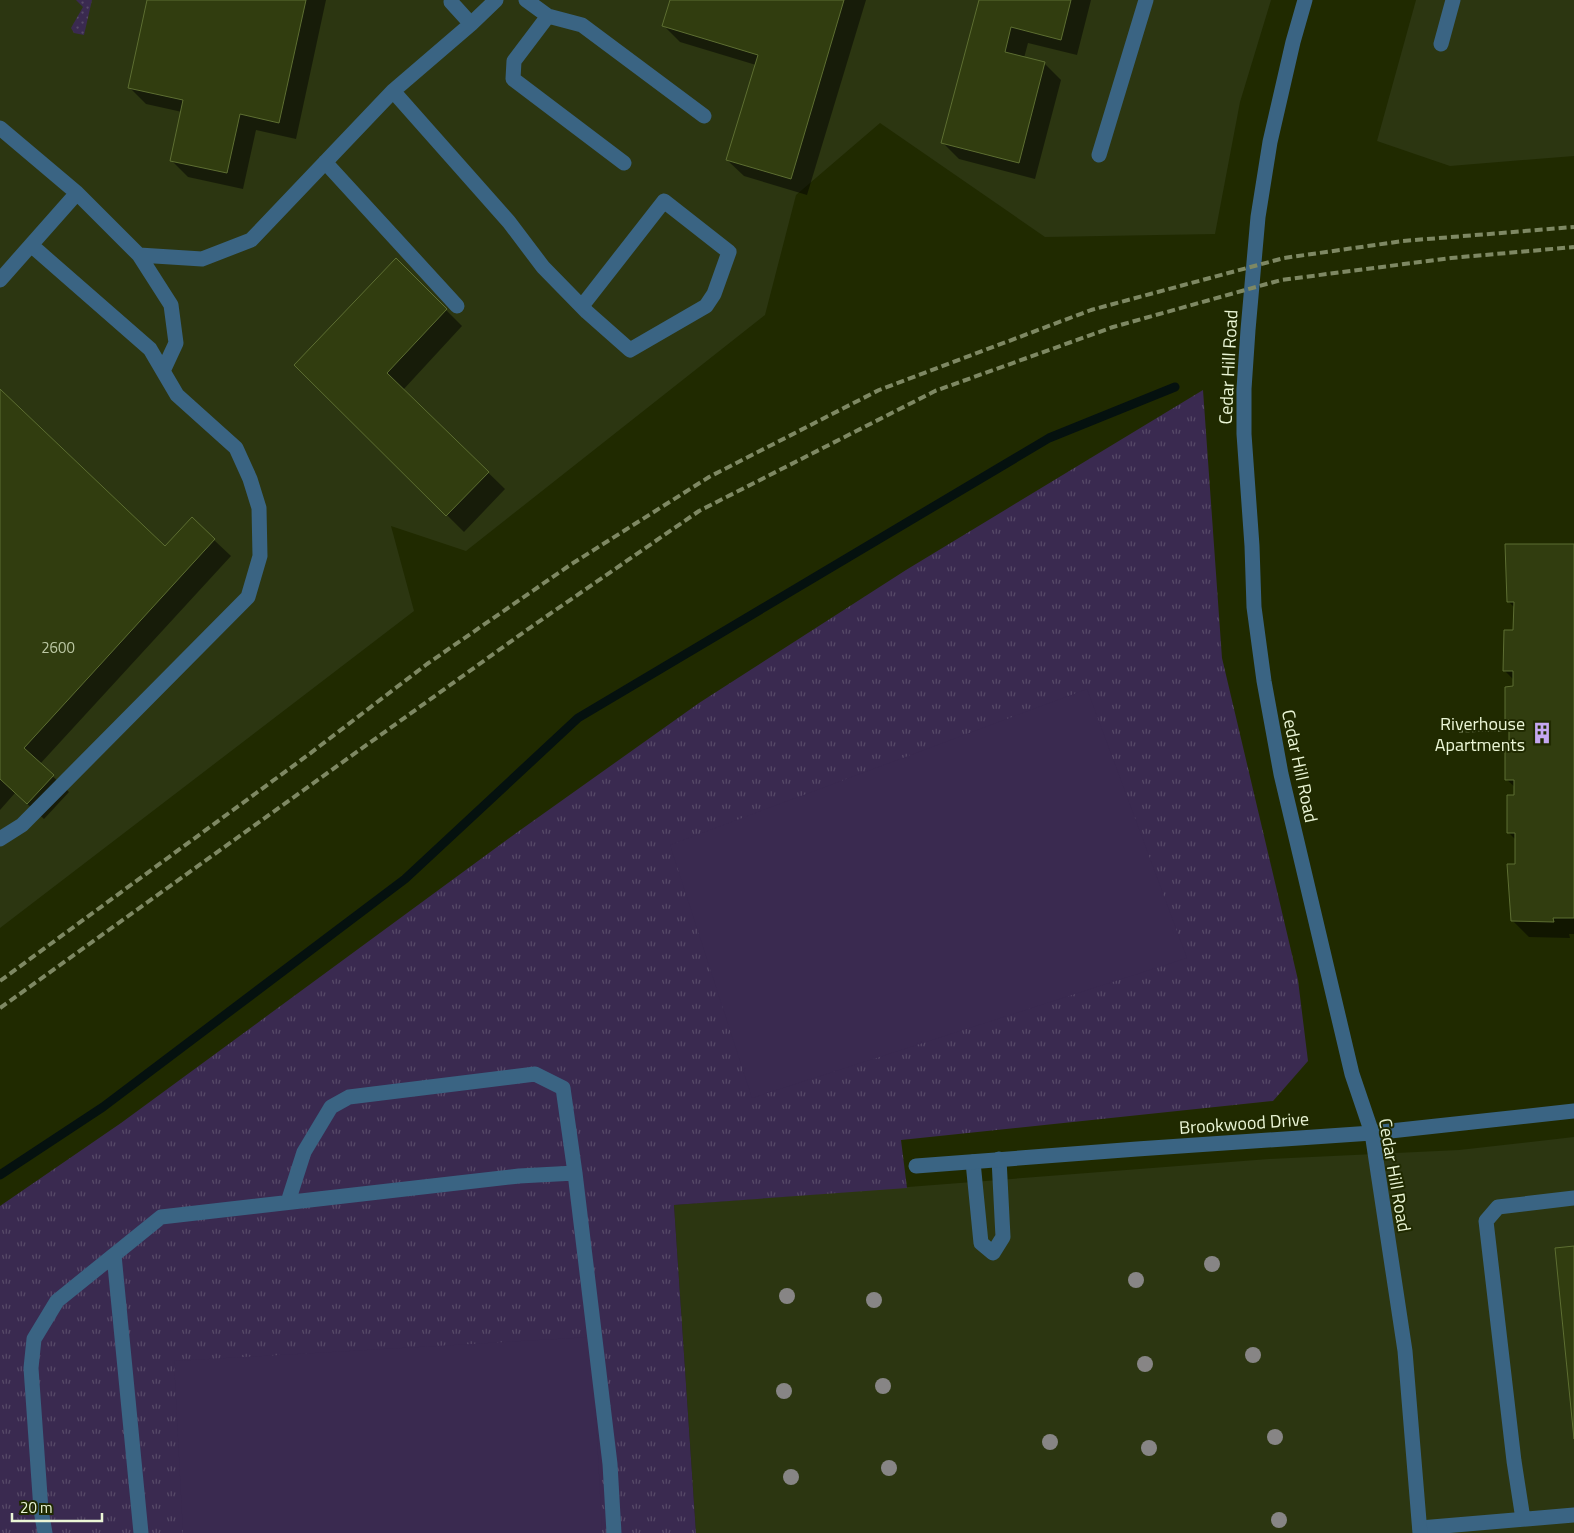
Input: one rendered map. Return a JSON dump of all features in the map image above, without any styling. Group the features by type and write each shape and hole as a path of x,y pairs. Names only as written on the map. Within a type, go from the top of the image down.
{"street":[{"path":"139,255 202,258 251,240 393,91 496,0"},
{"path":"526,0 548,16 582,25 704,116"},
{"path":"1099,155 1146,0"},
{"name":"Cedar Hill Road","path":"1305,0 1293,42 1270,142 1258,217 1252,276 1244,389 1244,434 1252,546 1254,607 1264,681 1281,774 1352,1074 1372,1133 1405,1351 1420,1530"},
{"path":"1441,44 1453,0"},
{"path":"451,2 471,24"},
{"path":"548,16 514,61 514,79 624,163"},
{"path":"393,91 509,222 543,267 582,306 630,350 706,306 714,294 729,252 664,202 582,306"},
{"path":"0,128 77,193 139,255 172,305 176,343 163,371"},
{"path":"325,162 457,306"},
{"path":"0,280 77,193"},
{"path":"0,839 22,824 248,597 260,556 259,508 250,479 236,448 177,395 150,349 31,245"},
{"path":"288,1202 304,1152 331,1107 349,1097 535,1074 563,1088 610,1464 614,1533"},
{"name":"Brookwood Drive","path":"916,1166 1372,1133 1574,1111"},
{"path":"973,1162 981,1243 993,1253 1003,1237 999,1159"},
{"path":"45,1533 41,1510 31,1368 34,1339 57,1301 161,1217 519,1176 575,1173"},
{"path":"1523,1519 1514,1461 1486,1221 1498,1207 1574,1198"},
{"path":"114,1255 141,1533"},
{"path":"1420,1530 1574,1515"}],"path":[{"path":"1459,731 1504,730"}],"shaded area":[{"path":"0,0 1271,0 1240,102 1215,234 1045,237 880,123 796,195 765,315 466,551 391,526 414,611 0,928"},
{"path":"1416,0 1574,0 1574,156 1450,166 1377,141"},
{"path":"1574,1137 1574,1533 696,1533 674,1205 1269,1159 1459,1150"}],"green space":[{"path":"76,0 92,0 84,35 74,33 71,28 83,7"},
{"path":"1203,390 1222,658 1298,980 1308,1061 1273,1101 901,1140 907,1188 674,1205 696,1533 0,1533 0,1206 121,1123 519,831 699,703 906,570"},
{"path":"1087,689 1187,958 752,1098 670,845"},
{"path":"592,1337 602,1533 183,1533 174,1361"}],"building":[{"path":"147,0 306,0 279,123 240,114 227,173 170,161 183,100 128,88"},
{"path":"670,0 844,0 791,179 726,160 758,55 662,26"},
{"path":"979,0 1071,0 1061,40 1011,27 1005,52 1045,62 1019,163 941,143"},
{"path":"396,258 447,309 387,373 489,472 446,516 294,365"},
{"path":"0,389 165,546 192,517 215,539 24,748 54,775 27,804 0,779"},
{"name":"Riverhouse Apartments","path":"1505,544 1574,544 1574,918 1553,918 1554,922 1511,921 1507,864 1515,864 1515,833 1507,833 1507,795 1514,795 1514,780 1505,780 1505,745 1509,745 1509,720 1505,721 1505,687 1513,686 1513,671 1503,671 1504,630 1513,630 1514,602 1507,602"},
{"path":"1574,1246 1574,1439 1555,1248"}],"waterway":[{"path":"0,1175 103,1107 405,879 578,718 1049,438 1175,387"}],"railway":[{"path":"0,981 308,755 427,664 570,565 709,477 879,390 1091,310 1284,258 1403,241 1574,227"},
{"path":"0,1008 531,627 699,511 935,391 1113,327 1281,280 1451,258 1574,247"}],"place":[{"name":"Riverhouse Apartments","path":"1542,733"}]}
